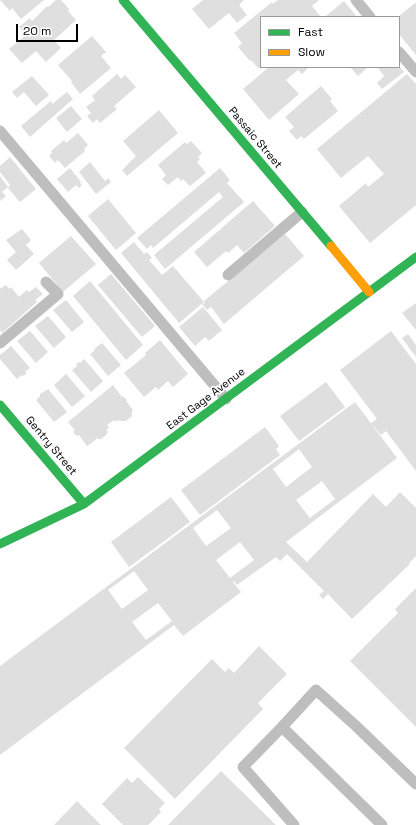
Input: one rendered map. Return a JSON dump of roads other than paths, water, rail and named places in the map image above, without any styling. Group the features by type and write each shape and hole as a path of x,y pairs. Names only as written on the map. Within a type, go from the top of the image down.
{"street":[{"name":"Passaic Street","path":"123,0 369,292"},
{"name":"East Gage Avenue","path":"0,544 84,504 416,257"},
{"name":"Gentry Street","path":"0,405 84,504"}],"lane":[{"path":"356,0 369,16"},
{"path":"400,53 416,72"},
{"path":"0,131 226,399"},
{"path":"228,275 302,212"},
{"path":"0,343 58,294 46,282"},
{"path":"294,825 243,767 316,690 416,784"},
{"path":"282,727 382,825"}]}
